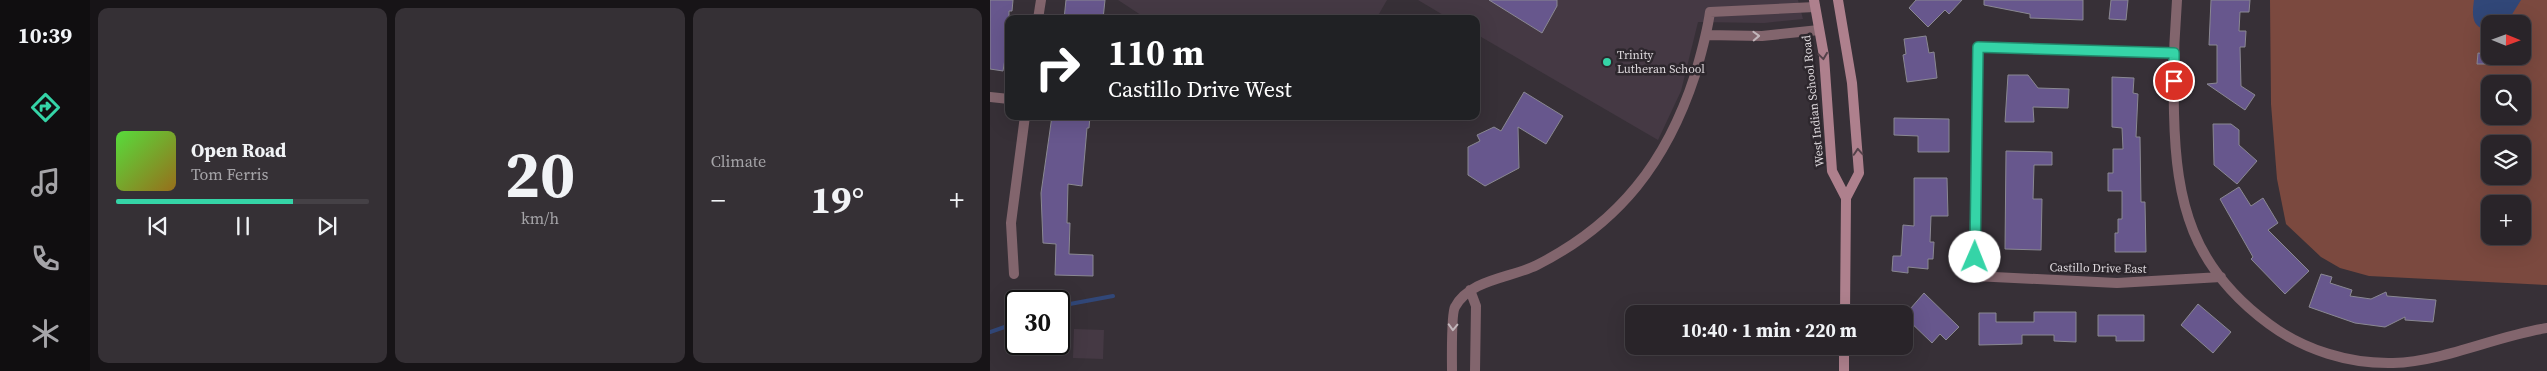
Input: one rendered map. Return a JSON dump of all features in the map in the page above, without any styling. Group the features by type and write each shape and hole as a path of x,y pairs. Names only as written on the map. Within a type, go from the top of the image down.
{"main road":[{"name":"West Indian School Road","path":"1838,0 1852,83 1859,174 1846,198"},
{"name":"West Indian School Road","path":"1815,4 1830,116 1832,171 1846,198 1845,305"},
{"path":"1844,355 1844,371"}],"street":[{"path":"1039,15 1041,0"},
{"path":"2177,0 2174,53 2174,133 2179,186 2191,227 2200,247 2220,277 2253,312 2298,342 2322,352 2364,361 2416,362 2547,328"},
{"path":"1452,371 1454,308 1470,290 1537,265 1585,234 1633,193 1661,155 1683,112 1707,35 1710,12 1815,4"},
{"path":"1707,35 1762,36 1819,30"},
{"name":"Castillo Drive East","path":"2174,53 1978,47 1974,276 2102,283 2220,277"},
{"path":"990,97 1005,99"},
{"path":"1014,274 1011,224 1024,120"},
{"path":"1470,290 1476,306 1475,371"}],"shaded area":[{"path":"1118,0 1387,0 1378,15 1141,15"},
{"name":"Trinity Lutheran School","path":"1418,0 1798,0 1803,19 1764,23 1698,22 1681,91 1658,140 1480,36 1480,15 1443,15"},
{"path":"2270,0 2547,0 2547,285 2369,276 2340,268 2321,257 2286,224 2277,179 2271,104"},
{"path":"1074,329 1104,330 1103,359 1073,358"}],"water":[{"path":"2474,0 2521,0 2512,15 2481,15 2481,28 2474,20"}],"building":[{"path":"990,0 1013,0 1012,11 1009,11 1009,15 1005,15 1005,59 1003,71 990,69"},
{"path":"1066,0 1105,0 1103,15 1064,15"},
{"path":"1489,0 1557,0 1557,6 1542,33"},
{"path":"1916,0 1962,0 1949,14 1945,10 1928,27 1909,8"},
{"path":"1984,0 2083,0 2083,20 2030,18 2030,14 1984,5"},
{"path":"2111,0 2128,0 2126,20 2109,19"},
{"path":"2211,0 2250,0 2249,12 2240,12 2239,31 2246,31 2245,47 2240,47 2241,86 2255,95 2245,110 2207,84 2217,83 2217,45 2209,45"},
{"path":"1926,36 1929,53 1934,52 1937,78 1907,82 1903,55 1906,54 1904,39"},
{"path":"2478,53 2481,53 2481,64 2477,64"},
{"path":"2008,75 2028,75 2038,88 2069,89 2068,108 2033,107 2034,122 2005,122"},
{"path":"2112,77 2134,78 2133,93 2138,94 2136,137 2140,137 2141,202 2145,202 2146,252 2115,252 2115,233 2118,233 2118,219 2122,219 2122,191 2108,191 2108,173 2113,173 2113,149 2123,149 2122,128 2112,127"},
{"path":"1524,92 1563,116 1546,144 1518,127 1519,168 1485,186 1468,175 1468,147 1480,141 1477,135 1494,127 1501,131"},
{"path":"1894,118 1949,119 1949,152 1918,152 1918,136 1894,135"},
{"path":"1051,120 1090,120 1089,128 1087,128 1082,186 1068,184 1067,223 1070,223 1069,254 1093,255 1093,276 1055,275 1056,244 1043,243 1041,193"},
{"path":"2213,124 2231,124 2239,130 2239,145 2257,161 2237,184 2214,165"},
{"path":"2006,151 2052,152 2052,165 2034,165 2033,199 2042,199 2041,250 2005,249"},
{"path":"1914,178 1947,178 1948,216 1931,216 1930,242 1934,242 1933,259 1928,259 1928,269 1908,267 1908,273 1892,271 1893,256 1901,256 1903,225 1914,226"},
{"path":"2239,187 2251,206 2263,198 2278,223 2268,230 2309,271 2285,294 2251,259 2253,257 2220,199"},
{"path":"2321,274 2332,277 2330,283 2352,290 2350,296 2371,299 2386,292 2387,296 2436,300 2433,322 2405,320 2405,317 2385,327 2355,323 2309,307"},
{"path":"1924,293 1959,327 1946,340 1940,334 1932,343 1913,325 1913,306"},
{"path":"2198,304 2231,332 2213,353 2181,325"},
{"path":"2034,312 2076,312 2076,342 2054,341 2054,335 2022,335 2022,344 1979,345 1979,313 1996,313 1996,322 2034,322"},
{"path":"2098,315 2144,315 2144,341 2116,341 2116,336 2098,336"}],"waterway":[{"path":"1070,304 1113,296"},
{"path":"990,332 1005,327"}],"place":[{"name":"Trinity Lutheran School","path":"1607,62"}],"route":[{"path":"1975,257 1978,47 2174,53 2174,81"}]}
